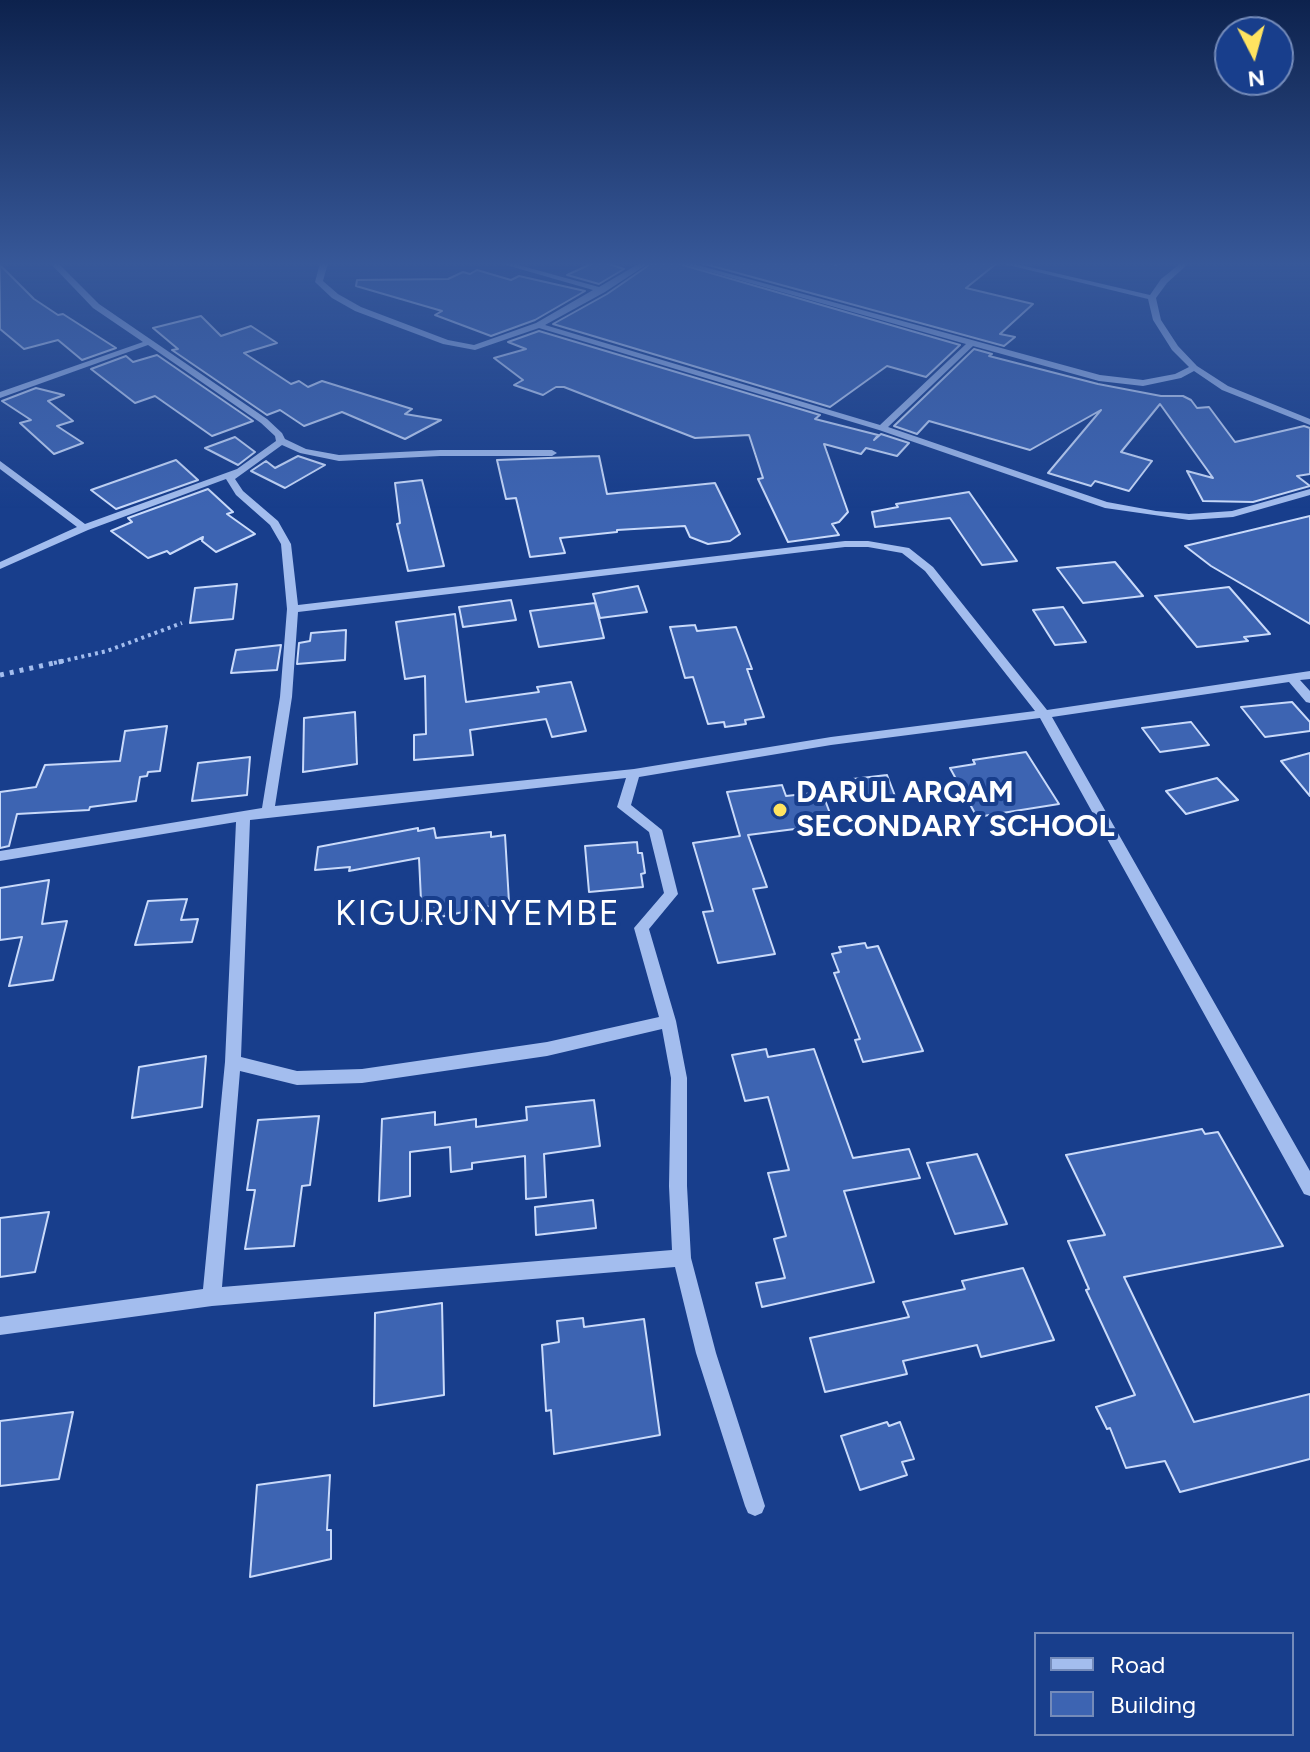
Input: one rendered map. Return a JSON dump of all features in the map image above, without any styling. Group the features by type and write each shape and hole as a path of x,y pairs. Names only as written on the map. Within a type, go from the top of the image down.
{"street":[{"path":"0,395 141,345"},
{"path":"153,345 264,421 281,441 303,451 339,458 440,453 552,453"},
{"path":"459,345 475,348 484,345"},
{"path":"606,345 882,428 1105,505 1189,517 1233,514 1310,492"},
{"path":"882,428 969,345"},
{"path":"982,345 1117,382 1165,380 1194,368"},
{"path":"1174,345 1194,368 1225,388 1310,422"},
{"path":"268,812 286,697 293,609 286,544 274,523 232,484 230,478 281,441"},
{"path":"0,464 84,528"},
{"path":"0,566 84,528 236,472"},
{"path":"293,609 845,544 905,550 929,569 1044,714 1310,1188"},
{"path":"0,856 268,812 634,773 831,741 1310,675"},
{"path":"1292,678 1310,699"},
{"path":"634,773 624,807 655,830 671,894 641,928 668,1021 679,1078 678,1186 682,1258 706,1353 755,1506"},
{"path":"212,1297 233,1062 243,817"},
{"path":"233,1062 297,1078 362,1076 547,1049 668,1021"},
{"path":"0,1326 212,1297 682,1258"}],"path":[{"path":"0,675 107,651 182,623"}],"building":[{"path":"19,345 40,345 24,349"},
{"path":"64,345 111,345 116,348 82,360"},
{"path":"173,345 271,345 244,353 291,384 299,381 308,387 322,381 412,409 405,414 441,420 405,439 342,412 304,426 280,410 267,415 172,350 178,349"},
{"path":"515,345 585,345 820,415 815,419 878,435 874,440 881,434 909,443 897,456 866,448 861,454 824,444 848,512 839,522 832,524 839,535 788,542 758,479 763,478 749,435 695,438 564,387 556,387 543,395 514,385 523,380 494,358 526,349"},
{"path":"622,345 960,345 926,377 887,366 830,407"},
{"path":"974,349 992,354 989,356 1098,384 1161,396 1183,396 1197,408 1209,407 1235,442 1304,426 1310,428 1310,474 1297,476 1310,486 1253,502 1203,501 1187,471 1213,478 1160,404 1121,452 1152,461 1129,491 1095,481 1091,486 1048,473 1101,410 1030,450 929,421 917,434 894,426"},
{"path":"157,355 253,421 212,436 155,396 135,403 91,369 126,356 133,362"},
{"path":"36,388 64,395 48,401 73,421 57,426 83,443 54,454 20,423 31,420 2,401"},
{"path":"235,437 255,452 238,465 205,448"},
{"path":"298,456 325,465 285,488 251,471 266,461 275,468"},
{"path":"599,456 607,494 715,483 740,534 730,541 708,544 690,537 685,526 617,530 560,538 565,553 530,557 516,498 506,499 497,460"},
{"path":"176,460 198,480 116,509 91,490"},
{"path":"422,480 444,566 408,571 397,524 400,523 395,483"},
{"path":"208,489 233,512 227,514 255,534 216,552 202,541 203,537 170,554 167,551 148,558 111,531 132,522 128,518"},
{"path":"969,492 1017,561 982,565 950,518 875,527 872,512 898,507 896,504"},
{"path":"1310,516 1310,624 1211,566 1185,546"},
{"path":"1115,562 1143,596 1083,603 1057,568"},
{"path":"237,584 233,619 190,623 195,588"},
{"path":"638,586 647,612 600,618 593,594"},
{"path":"1229,587 1270,634 1244,637 1248,641 1197,647 1155,596"},
{"path":"511,600 516,620 463,627 459,607"},
{"path":"595,603 604,638 539,647 530,611"},
{"path":"1063,607 1086,642 1055,645 1033,610"},
{"path":"455,614 466,702 539,692 537,687 571,682 586,731 552,737 546,719 470,730 473,755 414,760 414,735 426,734 425,676 405,679 396,622"},
{"path":"695,625 697,631 736,627 752,669 747,669 764,717 725,727 724,722 708,724 693,677 685,678 670,627"},
{"path":"346,630 345,660 297,664 299,643 310,641 311,633"},
{"path":"281,645 277,670 231,673 236,650"},
{"path":"1292,702 1310,722 1310,731 1265,737 1241,707"},
{"path":"355,712 357,764 303,772 304,718"},
{"path":"1191,722 1209,745 1160,752 1142,728"},
{"path":"167,726 160,771 148,772 147,776 140,777 136,801 90,807 89,810 17,814 9,846 0,848 0,792 36,787 45,765 120,761 125,731"},
{"path":"1026,752 1059,804 977,817 950,768 975,764 973,760"},
{"path":"1310,753 1310,796 1281,761"},
{"path":"250,757 247,795 192,801 198,763"},
{"path":"887,775 895,796 853,802 844,780"},
{"path":"1217,778 1238,800 1186,814 1166,791"},
{"path":"782,785 786,796 822,792 834,824 748,835 767,887 753,889 775,954 718,963 703,912 713,911 693,843 740,836 727,792"},
{"path":"418,828 418,831 434,828 436,838 491,832 491,837 505,835 509,902 422,921 419,858 349,871 350,867 315,870 318,847"},
{"path":"637,842 645,873 641,874 643,887 589,892 585,846"},
{"path":"49,880 42,924 67,921 53,980 9,986 22,937 0,940 0,888"},
{"path":"187,899 181,920 198,919 192,942 135,945 148,901"},
{"path":"865,943 867,948 878,946 923,1051 863,1062 855,1040 860,1039 834,973 839,972 832,954 841,952 839,947"},
{"path":"766,1049 768,1057 814,1049 853,1158 909,1149 920,1178 844,1191 874,1282 762,1307 756,1283 785,1278 774,1239 786,1236 768,1173 789,1170 768,1097 745,1101 732,1055"},
{"path":"206,1056 202,1107 132,1118 139,1067"},
{"path":"594,1100 600,1146 544,1154 546,1197 526,1199 525,1156 472,1163 472,1169 451,1172 450,1147 410,1152 410,1196 379,1201 382,1119 435,1112 435,1125 476,1119 476,1127 527,1120 526,1107"},
{"path":"319,1116 310,1185 302,1186 294,1246 245,1249 255,1190 247,1190 258,1120"},
{"path":"1202,1129 1205,1134 1218,1132 1283,1246 1124,1277 1194,1422 1310,1394 1310,1459 1180,1492 1165,1461 1126,1468 1110,1428 1107,1429 1096,1407 1135,1395 1086,1290 1089,1289 1068,1241 1105,1235 1066,1155"},
{"path":"977,1154 1007,1224 955,1234 927,1163"},
{"path":"593,1200 596,1228 536,1235 535,1207"},
{"path":"49,1212 35,1272 0,1277 0,1218"},
{"path":"1023,1268 1054,1340 981,1357 977,1345 903,1361 907,1374 825,1392 810,1338 909,1317 903,1302 965,1289 962,1281"},
{"path":"442,1303 444,1395 374,1406 375,1313"},
{"path":"583,1318 584,1327 644,1319 660,1435 554,1454 551,1410 546,1411 542,1345 559,1342 557,1321"},
{"path":"73,1412 59,1479 0,1486 0,1421"},
{"path":"887,1422 889,1426 900,1422 914,1459 902,1462 907,1475 860,1490 841,1436"},
{"path":"330,1475 327,1530 331,1530 331,1559 250,1577 257,1485"}],"place":[{"name":"DARUL ARQAM SECONDARY SCHOOL","path":"780,810"}],"district":[{"name":"KIGURUNYEMBE","path":"478,915"}]}
